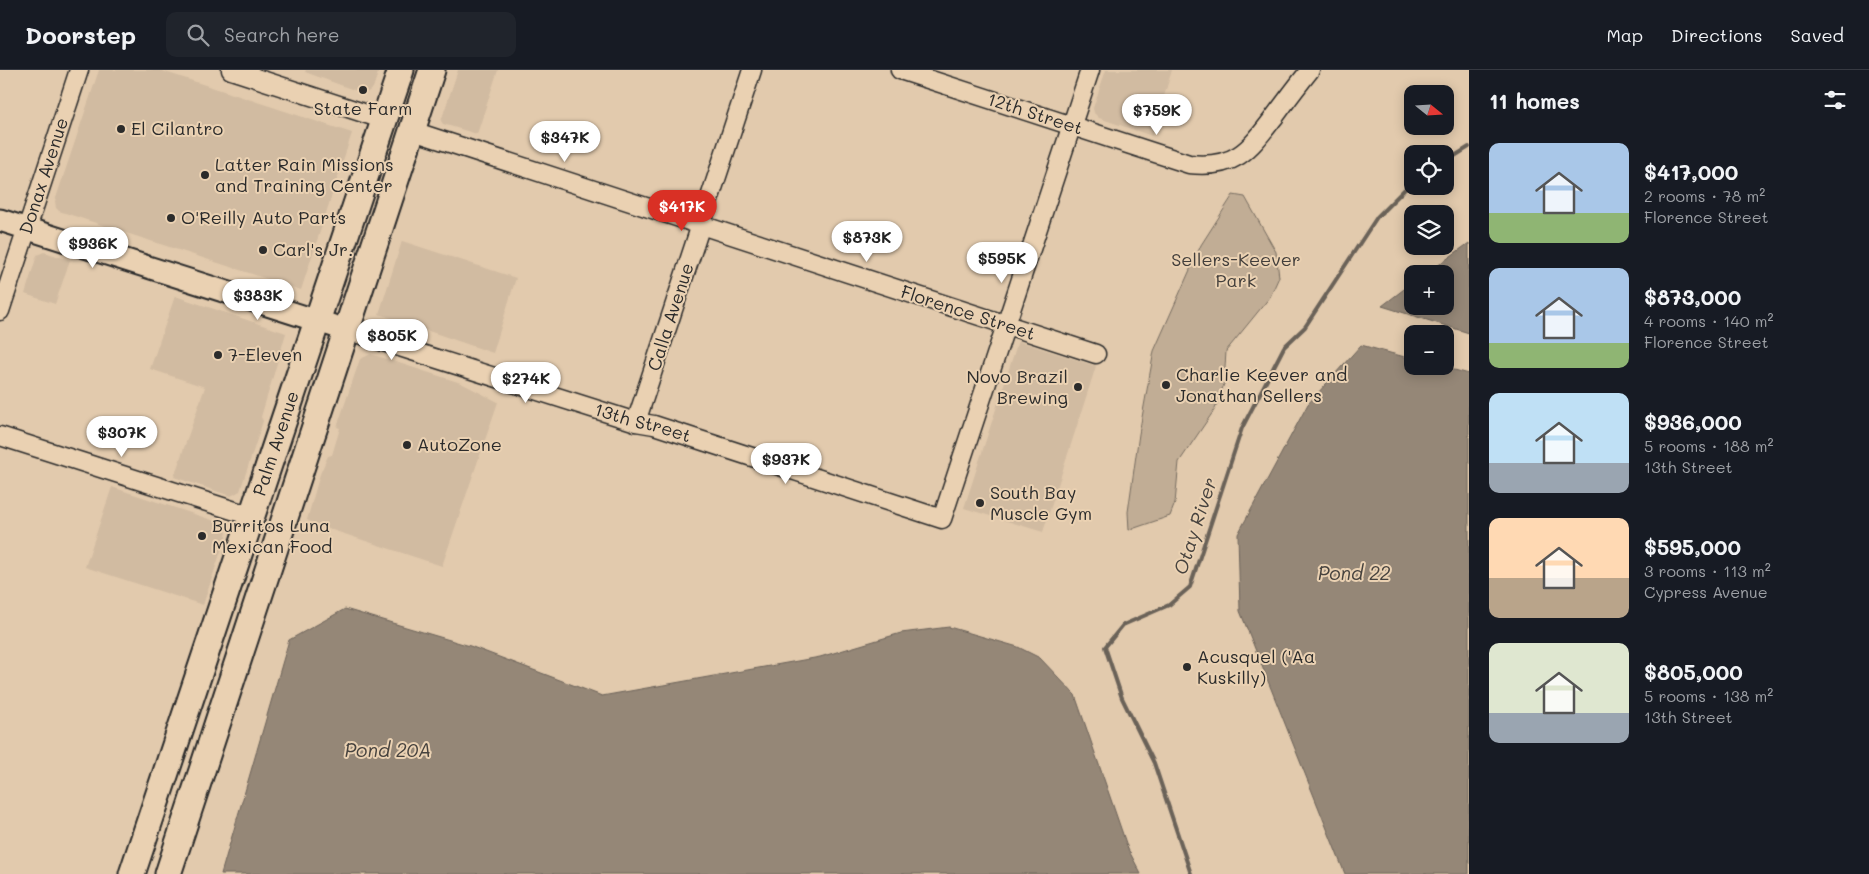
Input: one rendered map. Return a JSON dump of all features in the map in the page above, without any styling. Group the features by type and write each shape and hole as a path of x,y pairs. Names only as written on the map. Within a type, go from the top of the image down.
{"highway":[{"name":"Palm Avenue","path":"132,874 401,70"},
{"name":"Palm Avenue","path":"168,874 432,70"}],"main road":[{"name":"13th Street","path":"0,220 346,330"}],"street":[{"name":"Donax Avenue","path":"0,311 79,70"},
{"path":"231,70 385,120"},
{"name":"Calla Avenue","path":"636,422 752,70"},
{"name":"12th Street","path":"900,70 1190,164 1203,165 1229,160 1250,149 1310,70"},
{"path":"1006,325 1090,70"},
{"name":"Florence Street","path":"413,131 1096,354"},
{"name":"13th Street","path":"346,330 636,422 654,425 942,519 1006,325"},
{"path":"0,436 251,516"}],"shaded area":[{"path":"99,70 159,70 352,133 301,290 59,211 56,208 55,201"},
{"path":"306,70 379,70 373,88 365,94 305,72"},
{"path":"458,70 498,70 477,134 443,124 441,121"},
{"path":"1106,70 1172,70 1152,136 1099,118 1094,113 1093,108"},
{"path":"402,241 516,278 493,353 379,314"},
{"path":"44,252 70,260 55,304 25,294 37,255"},
{"path":"175,296 286,333 261,417 263,421 240,491 231,496 174,477 205,387 150,369"},
{"path":"1018,341 1096,366 1043,532 964,508"},
{"path":"371,354 461,383 498,402 442,566 317,525 307,520 320,474 328,456 332,455 340,428 337,427 360,359"},
{"path":"112,487 221,523 227,533 203,605 85,567"}],"green space":[{"name":"Sellers-Keever Park","path":"1233,195 1245,197 1276,252 1279,277 1270,297 1226,351 1224,384 1215,409 1179,462 1175,503 1170,516 1129,530 1128,512 1139,434 1154,351 1201,245"}],"water":[{"path":"1469,243 1469,333 1454,328 1454,325 1443,325 1411,315 1454,315 1454,265 1438,265"},
{"path":"1404,289 1404,313 1382,306"},
{"name":"Pond 22","path":"1361,345 1404,357 1404,375 1454,375 1454,370 1469,374 1469,874 1345,874 1240,611 1238,534 1308,404"},
{"name":"Pond 20A","path":"345,609 470,646 602,696 820,657 901,633 949,627 1018,647 1040,658 1075,695 1128,849 1141,874 221,874 289,640"}],"waterway":[{"name":"Otay River","path":"1454,156 1469,147"},
{"name":"Otay River","path":"1191,874 1154,763 1122,698 1105,647 1123,625 1169,605 1190,587 1242,428 1284,347 1305,327 1377,217 1404,190"}],"place":[{"name":"State Farm","path":"363,90"},
{"name":"El Cilantro","path":"121,129"},
{"name":"Latter Rain Missions and Training Center","path":"205,175"},
{"name":"O'Reilly Auto Parts","path":"171,218"},
{"name":"Carl's Jr.","path":"263,250"},
{"name":"7-Eleven","path":"218,355"},
{"name":"Charlie Keever and Jonathan Sellers","path":"1166,385"},
{"name":"Novo Brazil Brewing","path":"1078,387"},
{"name":"AutoZone","path":"407,445"},
{"name":"South Bay Muscle Gym","path":"980,503"},
{"name":"Burritos Luna Mexican Food","path":"202,536"},
{"name":"Acusquel ('Aa Kuskilly)","path":"1187,667"}]}
